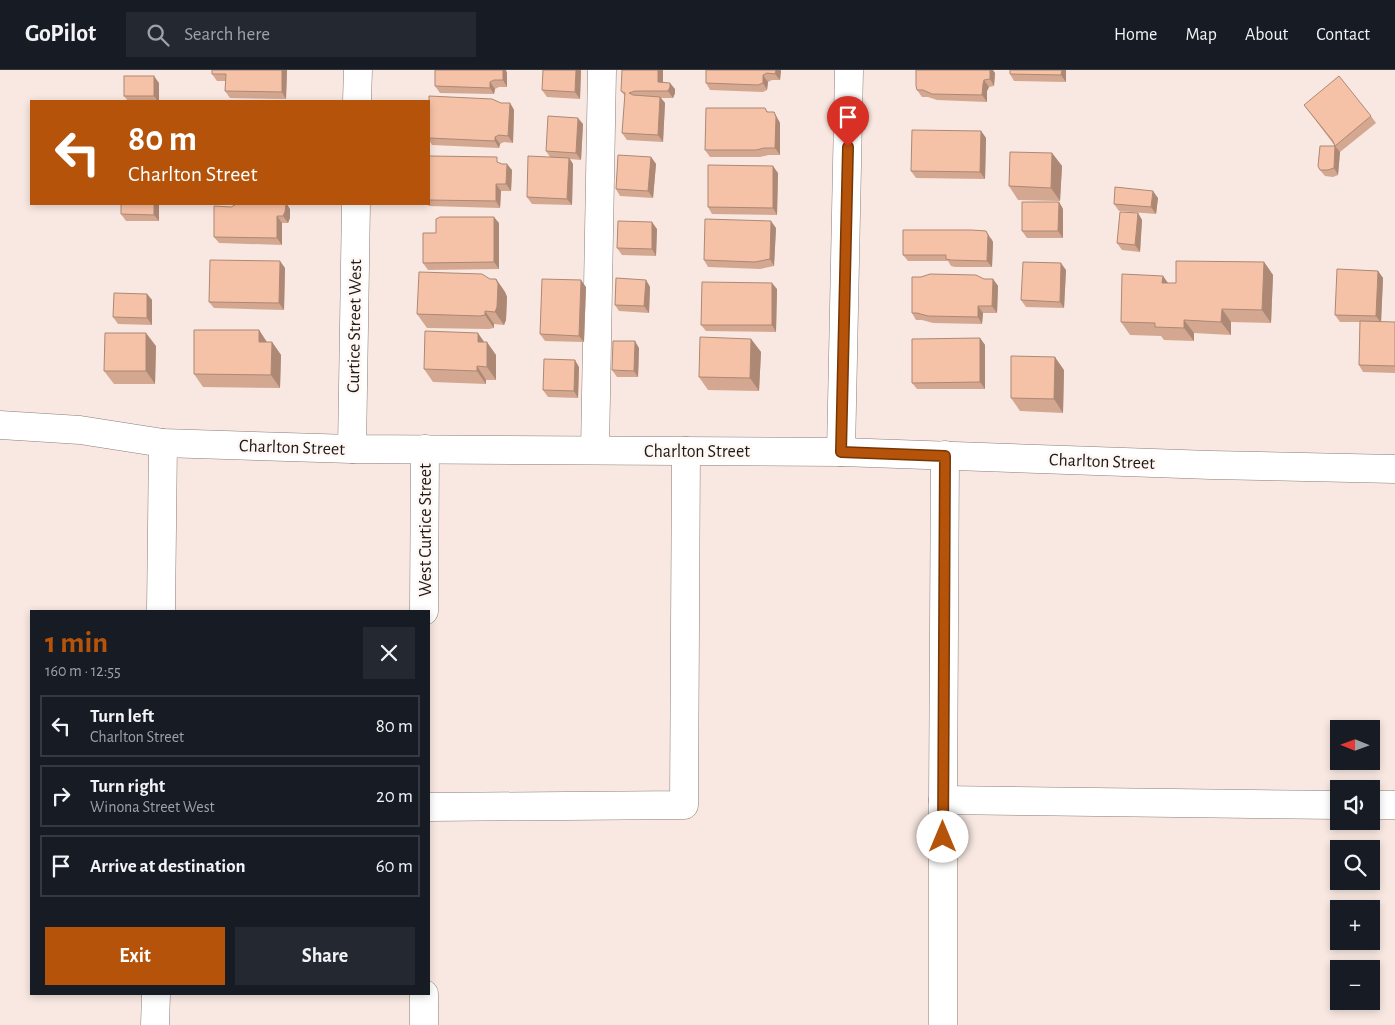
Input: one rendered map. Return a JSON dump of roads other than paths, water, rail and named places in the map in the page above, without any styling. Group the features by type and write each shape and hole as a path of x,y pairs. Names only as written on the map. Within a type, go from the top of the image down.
{"street":[{"path":"357,100 358,70"},
{"path":"595,450 602,70"},
{"path":"841,452 849,70"},
{"name":"Curtice Street West","path":"352,448 356,205"},
{"name":"Charlton Street","path":"0,425 80,430 163,443 426,449 841,452 1211,465 1395,469"},
{"path":"161,610 163,443"},
{"name":"West Curtice Street","path":"424,610 426,449"},
{"path":"430,807 684,805 686,451"},
{"path":"943,1025 945,456"},
{"path":"943,800 1330,804"},
{"path":"1380,805 1395,805"},
{"path":"155,1025 156,995"},
{"path":"424,995 424,1025"}]}
